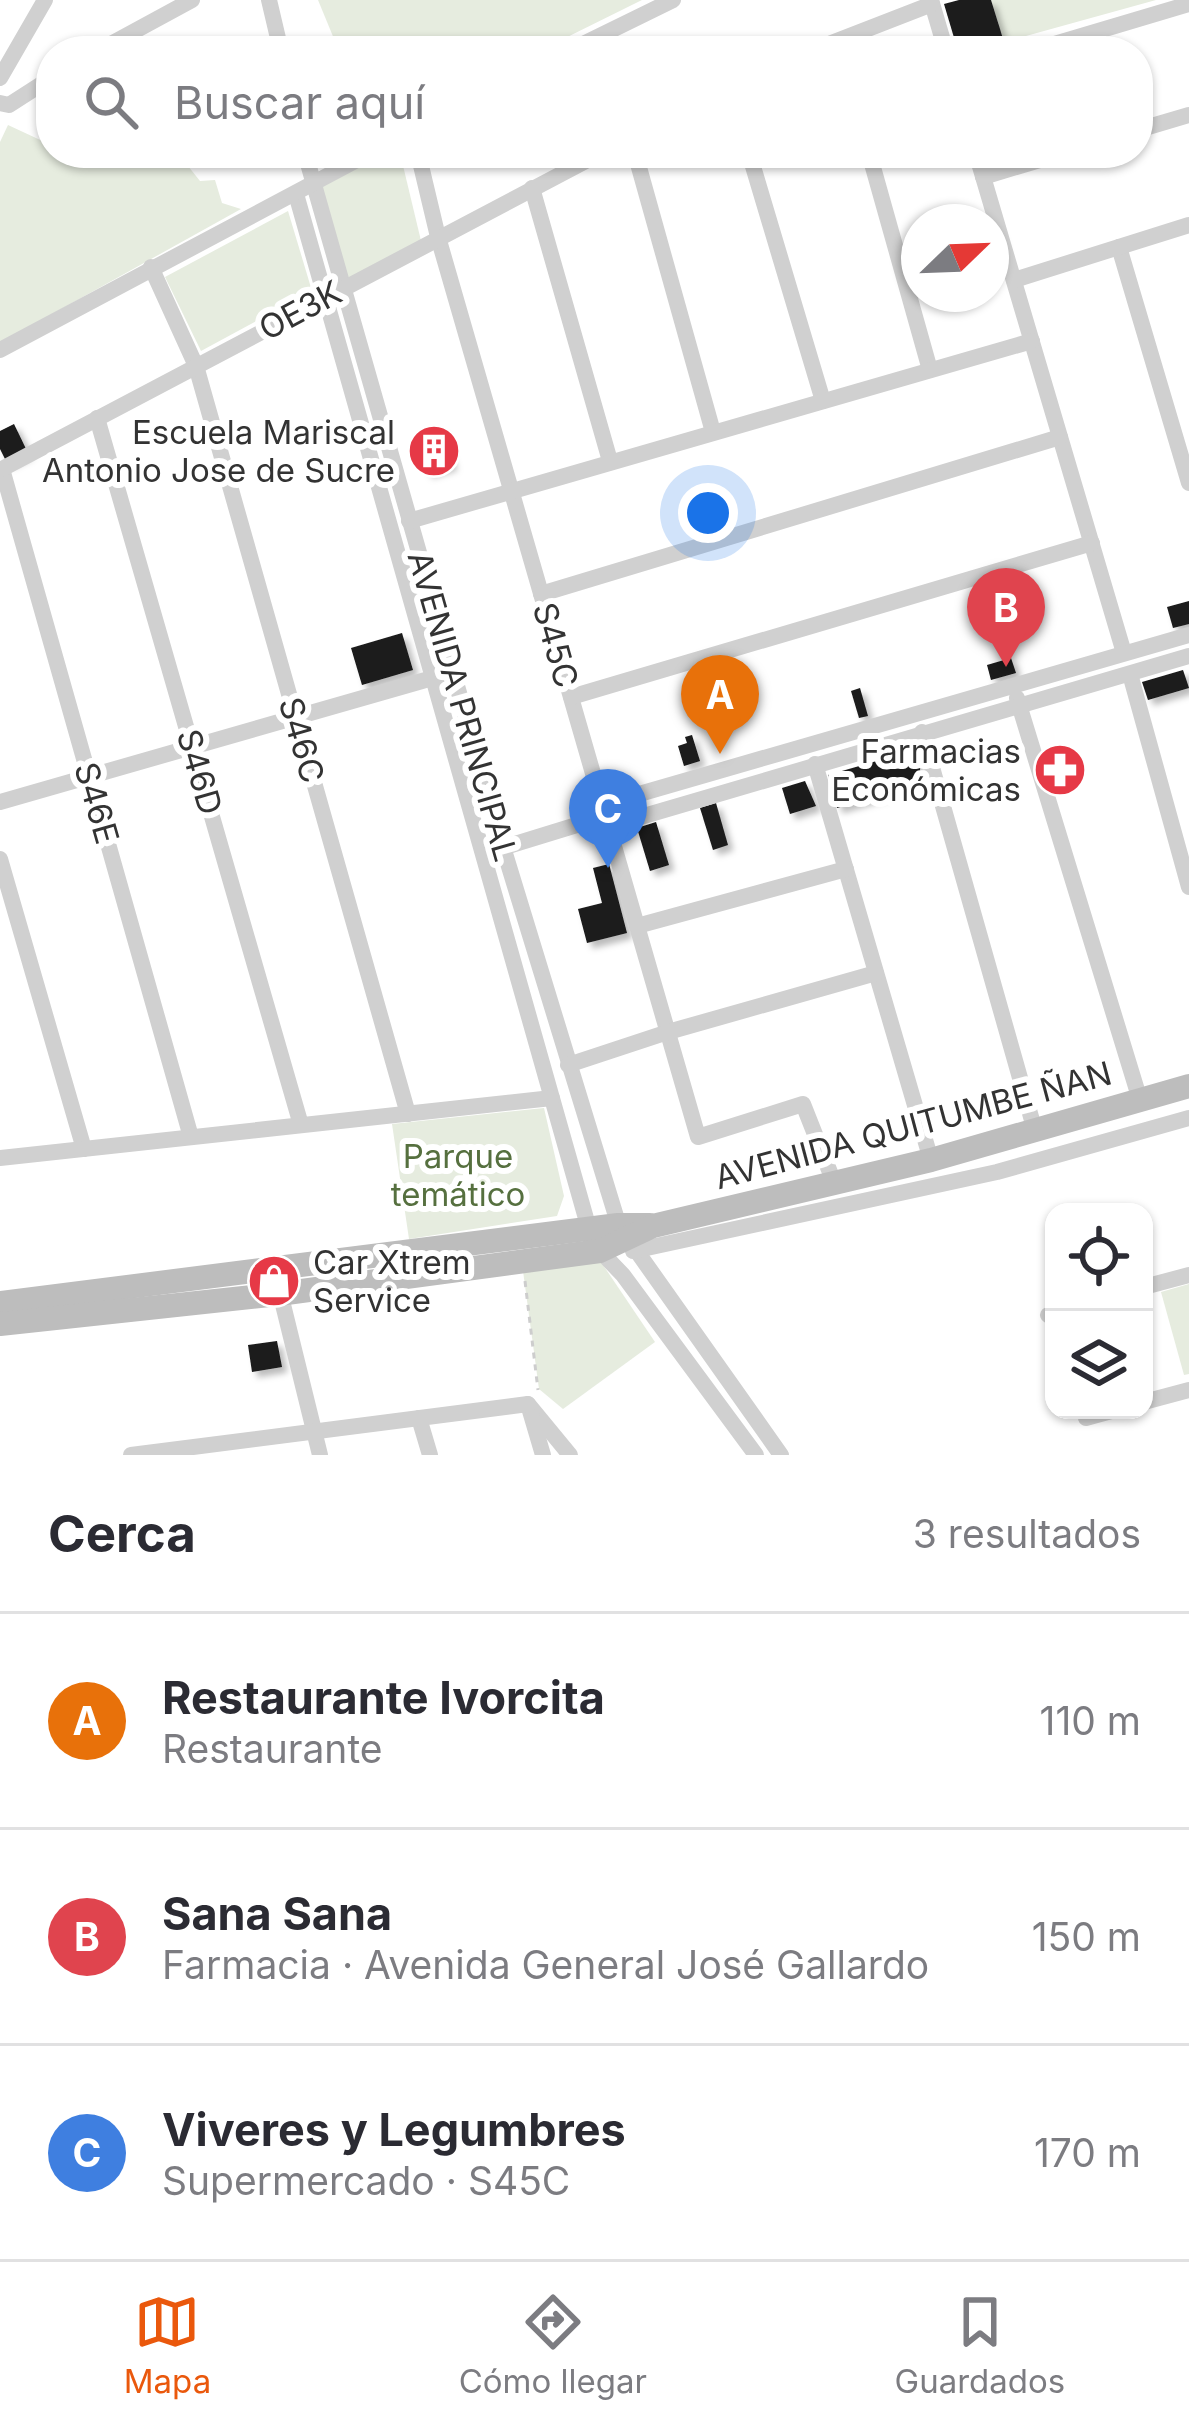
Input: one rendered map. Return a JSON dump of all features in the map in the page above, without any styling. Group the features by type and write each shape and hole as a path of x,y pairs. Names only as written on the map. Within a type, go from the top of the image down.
{"street":[{"path":"0,78 45,0"},
{"path":"126,36 193,0"},
{"path":"269,0 277,36"},
{"path":"600,36 673,0"},
{"path":"858,36 932,2 942,36"},
{"path":"1081,36 1189,4"},
{"path":"0,103 9,105 36,88"},
{"path":"1153,126 1189,115"},
{"name":"AVENIDA PRINCIPAL","path":"309,168 333,293 433,678 595,1240"},
{"path":"0,350 342,168"},
{"name":"S45C","path":"422,168 698,1137 803,1104 836,1185"},
{"name":"OE3K","path":"1,470 571,168"},
{"path":"639,168 713,432"},
{"path":"753,168 823,401"},
{"path":"872,168 930,370"},
{"path":"980,168 1124,653"},
{"path":"983,177 1013,168"},
{"path":"532,188 610,461"},
{"name":"AVENIDA PRINCIPAL","path":"296,194 409,520 568,1065 624,1236 781,1455"},
{"path":"1014,280 1189,225"},
{"path":"1119,247 1189,483"},
{"name":"S46C","path":"152,267 196,366 408,1114"},
{"path":"409,520 1032,341"},
{"name":"S46D","path":"98,418 301,1126"},
{"path":"542,594 1060,437"},
{"name":"S46E","path":"1,470 191,1137"},
{"path":"571,697 1092,543"},
{"path":"483,853 606,816 615,801 1189,634"},
{"path":"606,816 620,823 1189,656"},
{"path":"0,802 453,673"},
{"path":"1130,674 1189,887"},
{"path":"1013,685 1140,1100"},
{"path":"922,733 1035,1131"},
{"path":"815,764 931,1160"},
{"path":"0,859 84,1149"},
{"path":"638,926 846,869"},
{"path":"568,1065 876,974"},
{"name":"AVENIDA QUITUMBE ÑAN","path":"0,1303 274,1268 624,1236 931,1160 1189,1085"},
{"path":"0,1158 552,1098"},
{"path":"624,1236 997,1172 1189,1118"},
{"path":"595,1240 756,1455"},
{"name":"AVENIDA QUITUMBE ÑAN","path":"0,1324 522,1262 595,1240"},
{"path":"274,1268 320,1455"},
{"path":"1153,1285 1189,1275"},
{"path":"1153,1400 1189,1390"},
{"path":"131,1455 202,1450 528,1404"},
{"path":"528,1404 543,1455"},
{"path":"528,1404 570,1455"},
{"path":"419,1418 430,1455"}],"path":[{"path":"522,1262 539,1389 528,1404"}],"green space":[{"path":"318,0 642,0 569,36 333,36"},
{"path":"991,0 1156,0 1026,36 1002,36"},
{"path":"8,125 36,138 36,168 190,168 200,181 215,180 222,203 241,209 0,343 0,142"},
{"path":"343,168 404,168 422,245 341,288 313,185"},
{"path":"288,211 312,291 201,351 165,277"},
{"name":"Parque temático","path":"544,1108 564,1196 557,1216 409,1239 392,1124"},
{"path":"599,1259 655,1342 563,1409 539,1389 523,1271"},
{"path":"1189,1284 1189,1374 1184,1375 1161,1292"}],"building":[{"path":"991,0 1002,36 954,36 944,4"},
{"path":"14,424 28,453 7,463 0,449 0,431"},
{"name":"Escuela Mariscal Antonio Jose de Sucre","path":"441,429 452,465 427,473 416,437"},
{"path":"1189,601 1189,624 1173,628 1167,607"},
{"path":"402,633 413,670 362,685 351,648"},
{"path":"1011,658 1016,673 991,680 987,665"},
{"path":"1183,670 1189,688 1148,700 1142,682"},
{"path":"860,688 868,716 859,718 851,691"},
{"path":"692,735 700,761 684,766 678,746"},
{"path":"908,752 916,756 924,783 837,808 828,775"},
{"name":"Farmacias Económicas","path":"1062,759 1068,778 1057,781 1052,763"},
{"path":"805,781 816,806 790,814 782,788"},
{"path":"716,803 728,845 713,850 700,808"},
{"path":"656,822 669,865 650,871 637,828"},
{"path":"609,864 627,933 587,943 578,909 602,903 593,868"},
{"path":"277,1341 282,1367 252,1372 248,1345"}],"place":[{"name":"Escuela Mariscal Antonio Jose de Sucre","path":"434,451"},
{"name":"Sana Sana","path":"1006,667"},
{"name":"Restaurante Ivorcita","path":"720,754"},
{"name":"Farmacias Económicas","path":"1060,770"},
{"name":"Viveres y Legumbres","path":"608,868"},
{"name":"Car Xtrem Service","path":"274,1281"}]}
